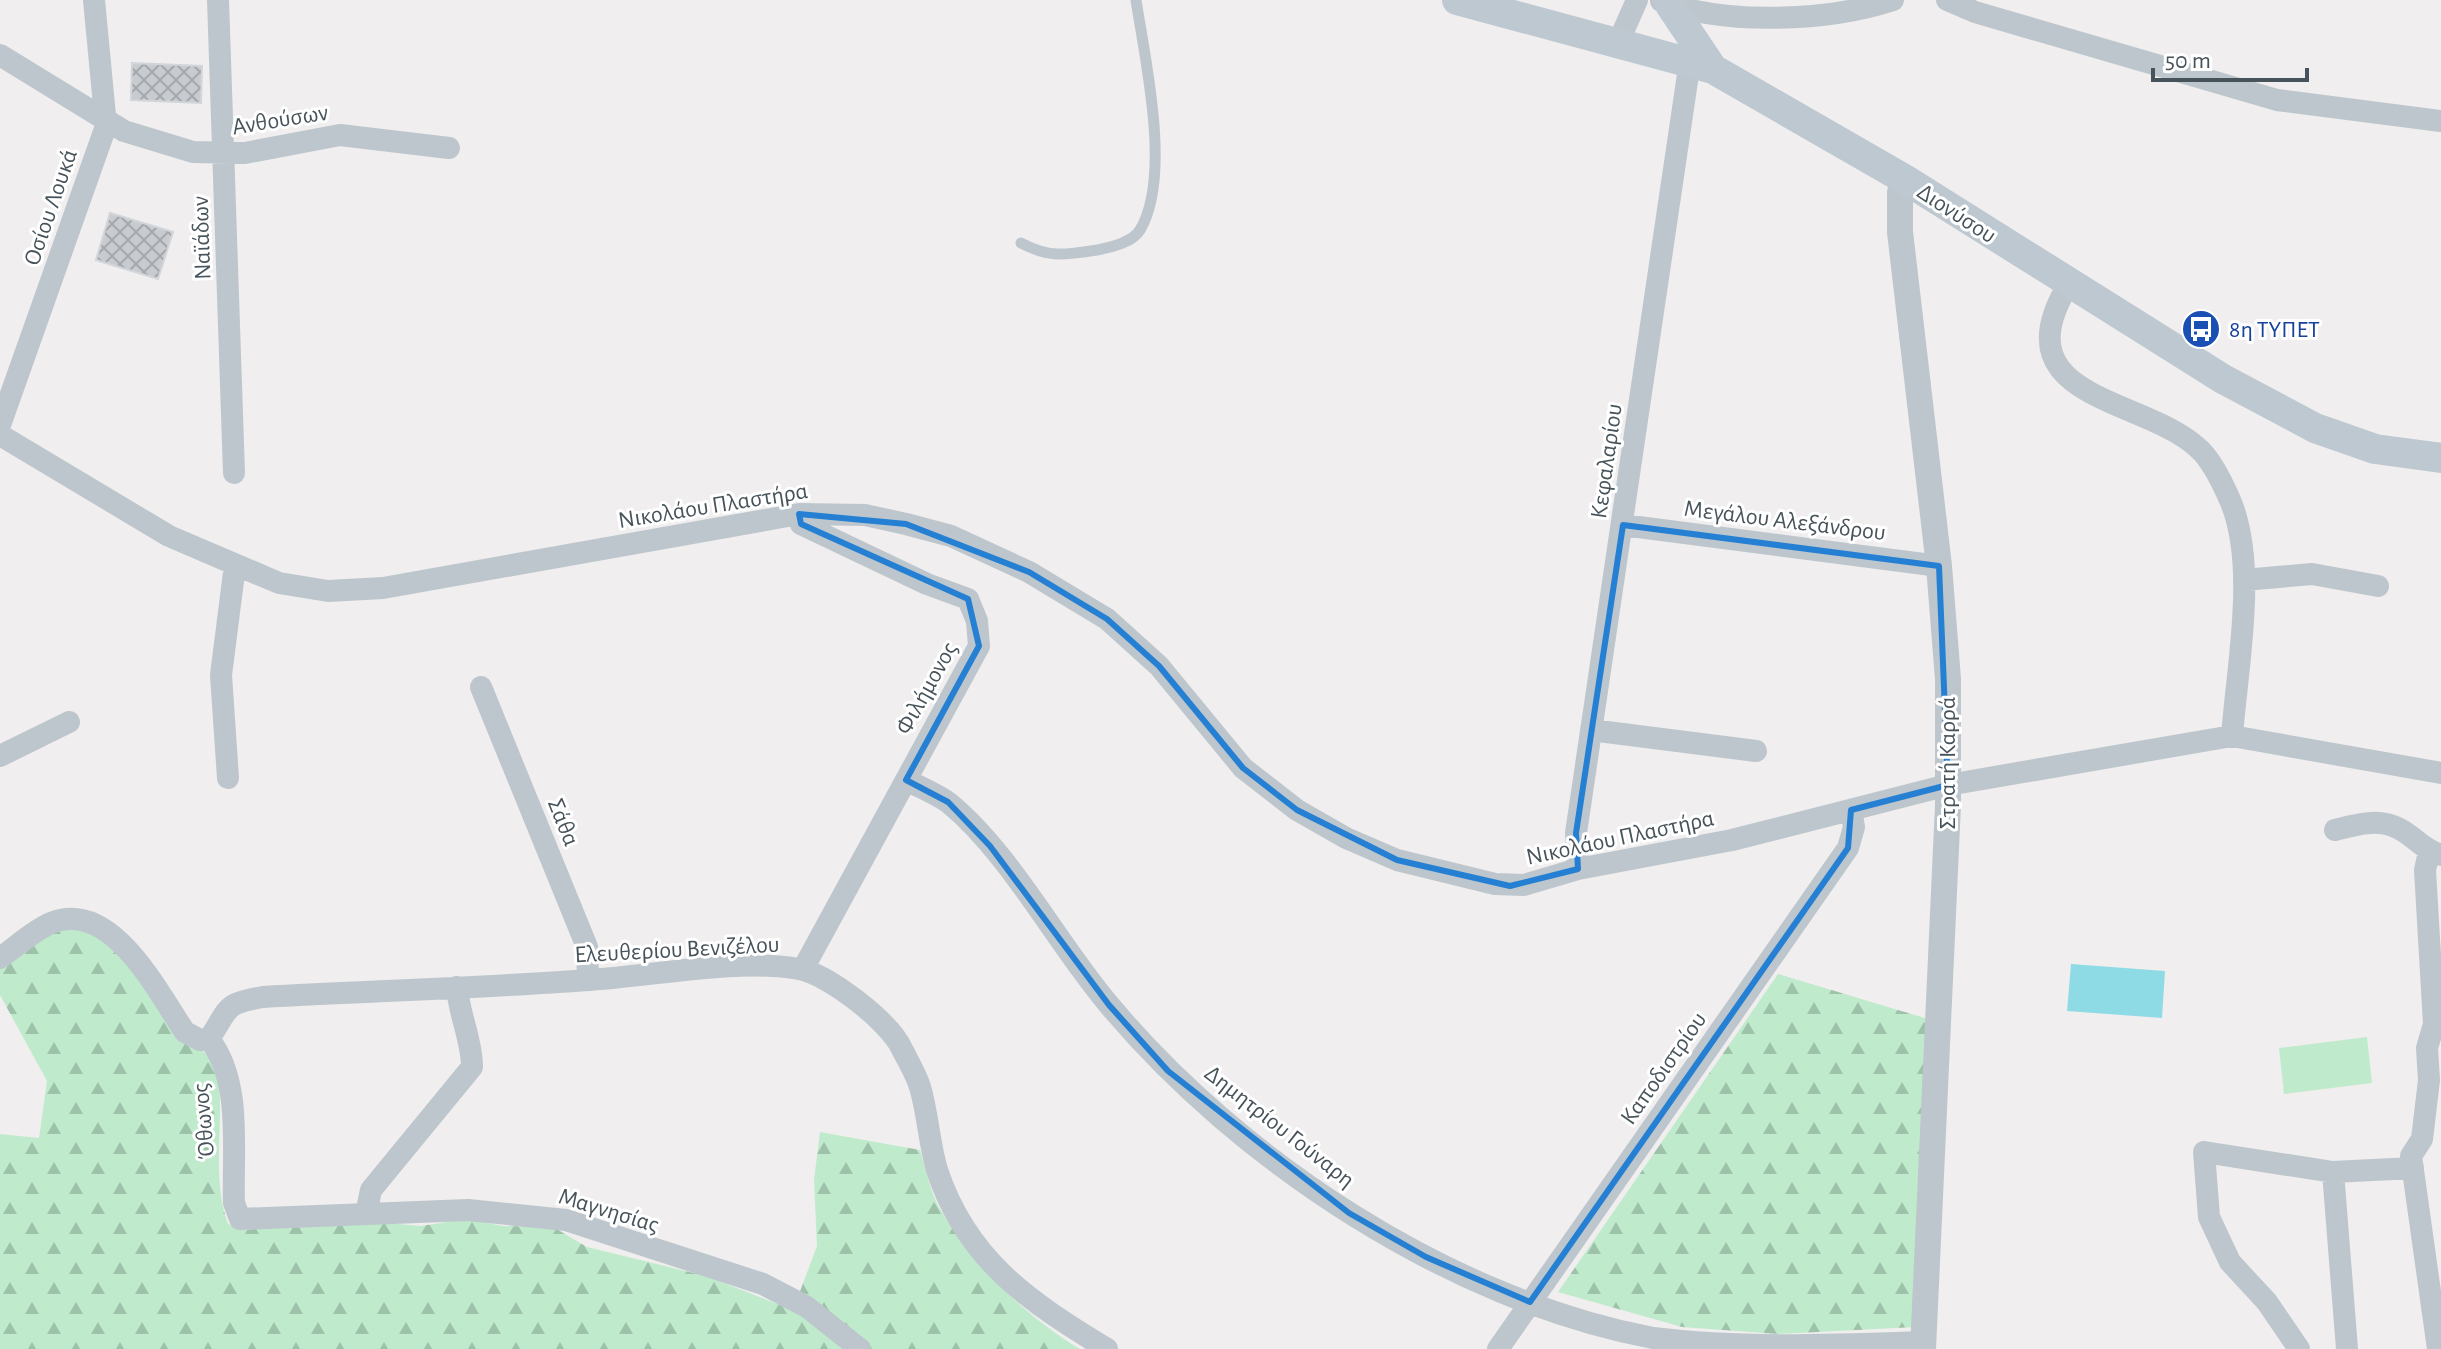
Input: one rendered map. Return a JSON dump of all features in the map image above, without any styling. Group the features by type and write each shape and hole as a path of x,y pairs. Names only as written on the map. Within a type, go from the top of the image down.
{"main road":[{"name":"Διονύσου","path":"1481,2 1702,65 1906,180 2068,285 2223,379 2315,428 2375,449 2441,458"},
{"path":"1664,2 1702,65"}],"street":[{"name":"Οσίου Λουκά","path":"0,425 107,120 94,0"},
{"name":"Ναϊάδων","path":"218,0 234,473"},
{"path":"1618,43 1637,0"},
{"path":"1664,2 1737,15 1802,16 1830,15 1893,0"},
{"path":"1947,0 1975,12 2277,100 2441,121"},
{"name":"Ανθούσων","path":"0,55 124,131 169,146 224,154 282,148 340,135 449,148"},
{"name":"Κεφαλαρίου","path":"1578,869 1576,833 1591,730 1702,65"},
{"name":"Στρατή Καρρά","path":"1906,180 1900,192 1900,232 1939,566 1948,679 1948,785 1923,1346"},
{"path":"2068,285 2057,310 2052,333 2054,360 2060,374 2198,447 2230,499 2240,537 2244,580 2232,736"},
{"name":"Νικολάου Πλαστήρα","path":"0,435 169,536 279,583 328,591 383,588 799,514 865,515 951,536 1029,572 1107,619 1159,666 1243,768 1297,810 1346,838 1418,867 1495,884 1524,885 1578,869 1732,840 1948,785 2232,736 2441,773"},
{"name":"Φιλήμονος","path":"799,514 801,524 927,584 968,599 977,621 979,646 803,969"},
{"name":"Μεγάλου Αλεξάνδρου","path":"1623,525 1939,566"},
{"path":"228,778 221,675 235,565"},
{"path":"2244,580 2312,574 2378,586"},
{"name":"Σάθα","path":"481,687 587,947 588,980"},
{"path":"0,756 69,722"},
{"path":"1591,730 1756,751"},
{"name":"Δημητρίου Γούναρη","path":"906,780 948,802 990,846 1109,1005 1168,1071 1293,1175 1349,1213 1426,1257 1530,1302 1653,1338 1773,1347 1923,1346"},
{"name":"Καποδιστρίου","path":"1498,1349 1848,848 1854,827 1851,810"},
{"path":"2335,830 2363,822 2387,822 2435,853 2425,870 2434,1024 2427,1048 2429,1080 2422,1139 2411,1156 2438,1349"},
{"path":"0,958 51,923 75,918 94,924 125,944 185,1032 200,1040 209,1039"},
{"name":"Ελευθερίου Βενιζέλου","path":"209,1039 225,1009 241,1001 588,980 766,965 803,969 836,986 871,1013 900,1044 920,1087 936,1167 948,1200 987,1261 1031,1303 1107,1349"},
{"path":"366,1214 371,1190 472,1067 472,1047 462,1023 457,987"},
{"name":"Όθωνος","path":"209,1039 219,1051 229,1083 234,1203"},
{"path":"2299,1349 2267,1302 2230,1262 2209,1217 2204,1152 2333,1172 2413,1168"},
{"path":"2333,1172 2347,1349"},
{"name":"Μαγνησίας","path":"234,1203 236,1214 246,1221 468,1210 566,1220 763,1284 807,1307 860,1349"}],"lane":[{"path":"1021,243 1044,255 1077,253 1115,246 1139,232 1151,197 1156,145 1136,0"}],"highlighted area":[{"path":"799,514 906,524 1029,572 1107,619 1159,666 1243,768 1297,810 1397,860 1510,886 1578,869 1576,833 1623,525 1939,566 1948,785 1851,810 1848,848 1530,1302 1426,1257 1349,1213 1168,1071 1109,1005 990,846 948,802 906,780 979,646 968,599 801,524"}],"green space":[{"path":"72,927 102,936 217,1067 220,1186 228,1224 244,1230 352,1220 421,1226 467,1219 503,1226 553,1227 587,1247 706,1276 793,1310 817,1246 814,1180 820,1132 920,1150 937,1202 968,1250 1020,1305 1080,1349 0,1349 0,1134 39,1138 47,1081 0,995 0,962 38,938"},
{"path":"1778,974 1928,1019 1916,1327 1778,1334 1682,1327 1558,1292"},
{"path":"2367,1037 2372,1083 2284,1094 2279,1048"}],"water":[{"path":"2071,964 2165,971 2162,1018 2067,1011"}],"building":[{"path":"132,63 202,66 201,103 131,100"},
{"path":"110,213 173,232 158,279 96,260"}],"place":[{"name":"8η ΤΥΠΕΤ","path":"2201,329"}]}
